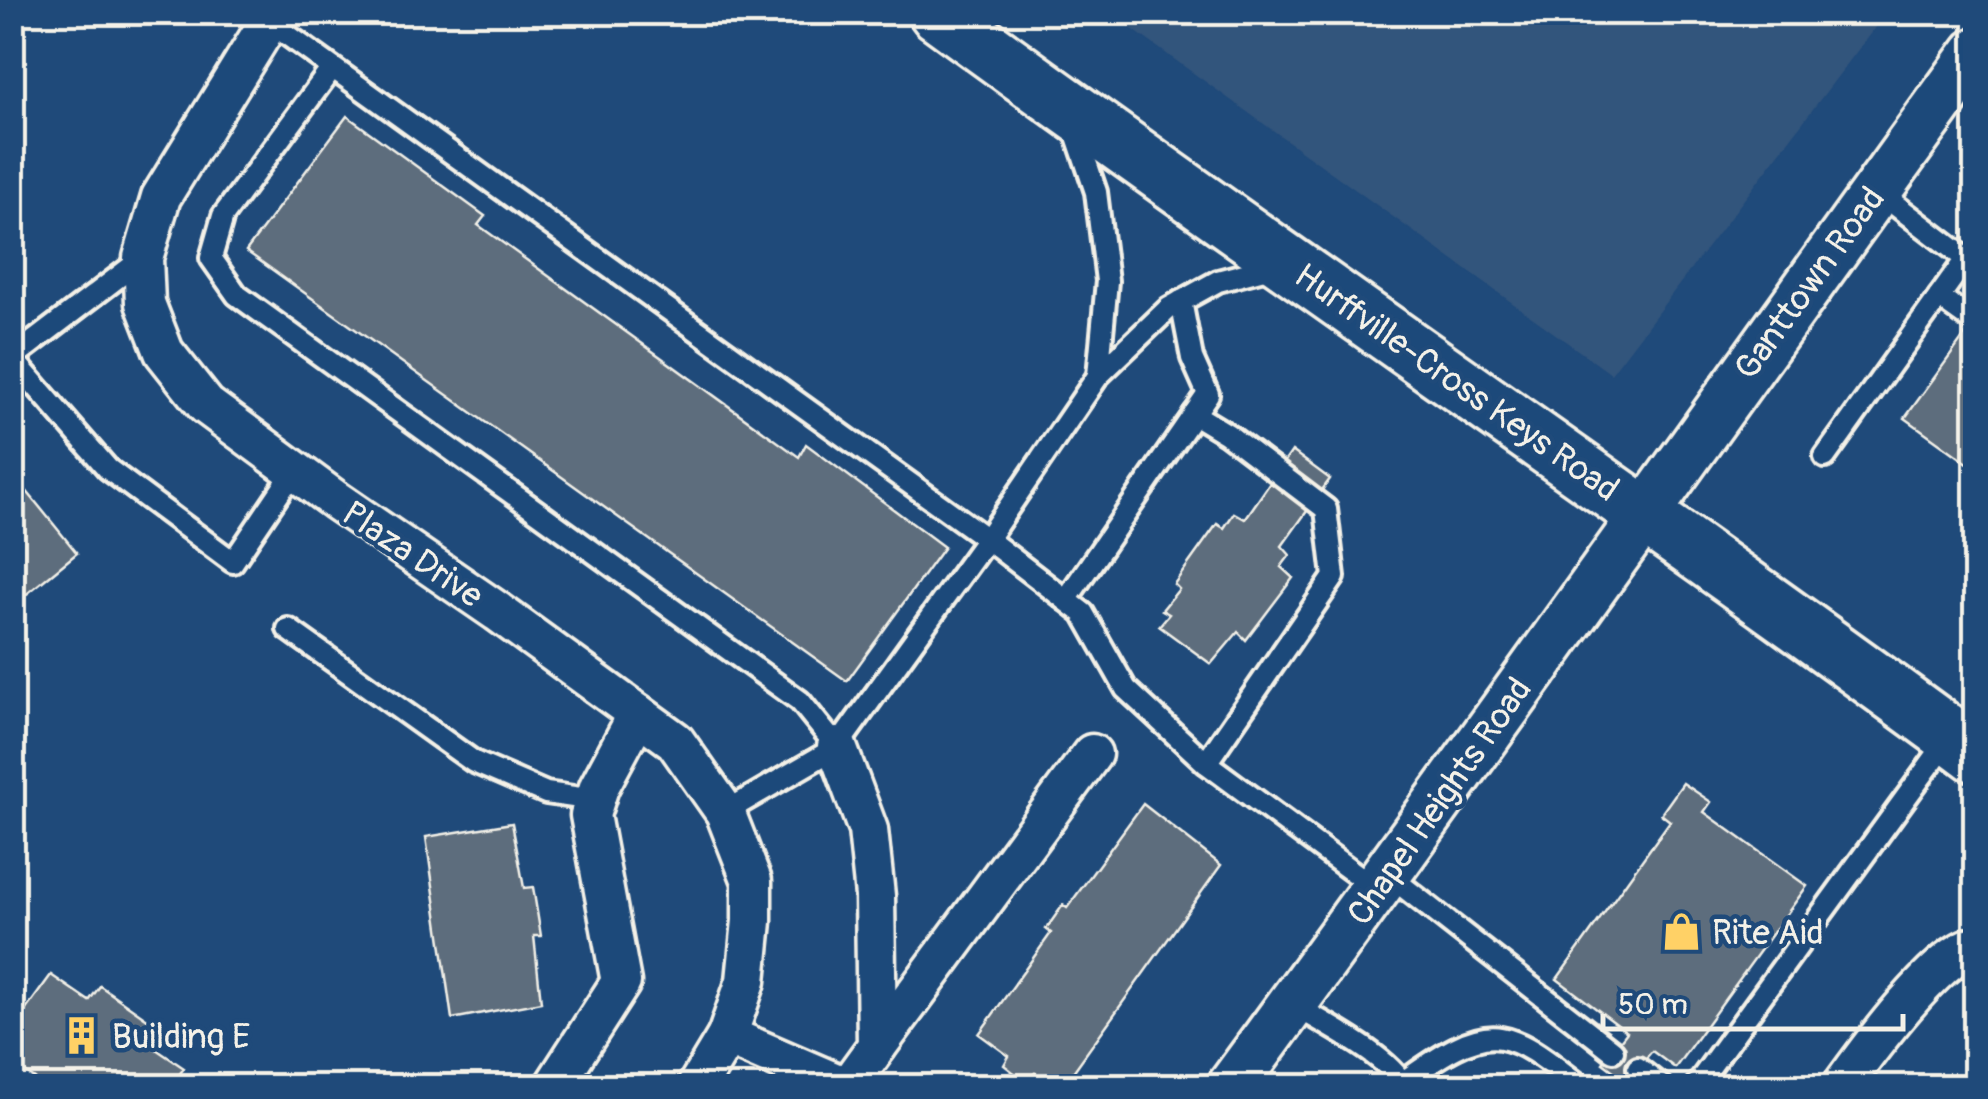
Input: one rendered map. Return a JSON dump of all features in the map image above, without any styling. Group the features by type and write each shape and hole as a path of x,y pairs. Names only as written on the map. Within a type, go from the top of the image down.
{"main road":[{"name":"Hurffville-Cross Keys Road","path":"937,12 1963,744"}],"street":[{"name":"Plaza Drive","path":"272,17 161,197 143,258 145,303 164,352 206,405 675,741 725,812 752,881 746,980 727,1036 696,1086"},
{"name":"Ganttown Road","path":"1643,513 1976,53"},
{"name":"Chapel Heights Road","path":"1232,1086 1643,513"},
{"path":"554,1086 621,982 590,815 638,714"},
{"path":"837,747 868,830 875,896 877,1046"},
{"path":"727,1036 845,1086 1092,754"},
{"path":"1842,1086 1924,983 1965,948 1976,946"}],"lane":[{"path":"272,17 332,68 987,539 1083,613 1126,690 1206,763 1488,953 1613,1051"},
{"path":"332,68 223,216 211,258 236,294 800,701 837,747"},
{"path":"1068,108 1096,192 1107,281 1098,376"},
{"path":"1825,457 1939,297 1971,262 1876,190"},
{"path":"143,258 12,358 108,470 233,562 294,470"},
{"path":"725,812 837,747 987,539 1098,376 1168,308 1218,281 1287,263"},
{"path":"1939,297 1974,322"},
{"path":"1066,600 1208,394 1192,358 1181,301"},
{"path":"1194,414 1326,509 1334,577 1206,763"},
{"path":"288,629 474,762 546,793 594,800"},
{"path":"1696,1086 1870,846 1963,744"},
{"path":"1292,1004 1382,1062 1403,1084 1458,1047 1482,1038 1502,1038 1526,1048 1582,1086"},
{"path":"1638,1068 1661,1086"}],"shaded area":[{"path":"1110,13 1886,13 1611,374"}],"building":[{"path":"347,116 485,216 478,225 799,457 806,444 944,547 847,681 246,251"},
{"path":"1976,320 1976,469 1905,418"},
{"path":"1292,451 1330,479 1282,546 1290,555 1281,567 1293,578 1246,640 1238,632 1211,664 1159,626 1169,614 1162,610 1179,589 1174,584 1217,524 1224,528 1234,513 1245,519"},
{"path":"12,473 77,553 12,606"},
{"name":"Rite Aid","path":"1683,783 1711,802 1704,812 1807,886 1675,1068 1652,1051 1627,1081 1603,1063 1627,1032 1557,979 1670,821 1661,814"},
{"path":"1143,804 1221,865 1063,1086 1051,1086 1035,1073 1026,1082 1004,1065 1009,1056 979,1034 1051,933 1046,929 1063,905 1067,908"},
{"path":"512,823 524,888 533,887 541,936 534,936 541,1002 452,1019 426,837"},
{"name":"Building E","path":"51,975 89,1001 100,986 159,1027 147,1043 184,1068 171,1086 30,1086 35,1079 12,1063 12,1029"},
{"path":"1934,1076 1949,1086 1927,1086"}],"place":[{"name":"Rite Aid","path":"1682,932"},
{"name":"Building E","path":"82,1036"}]}
